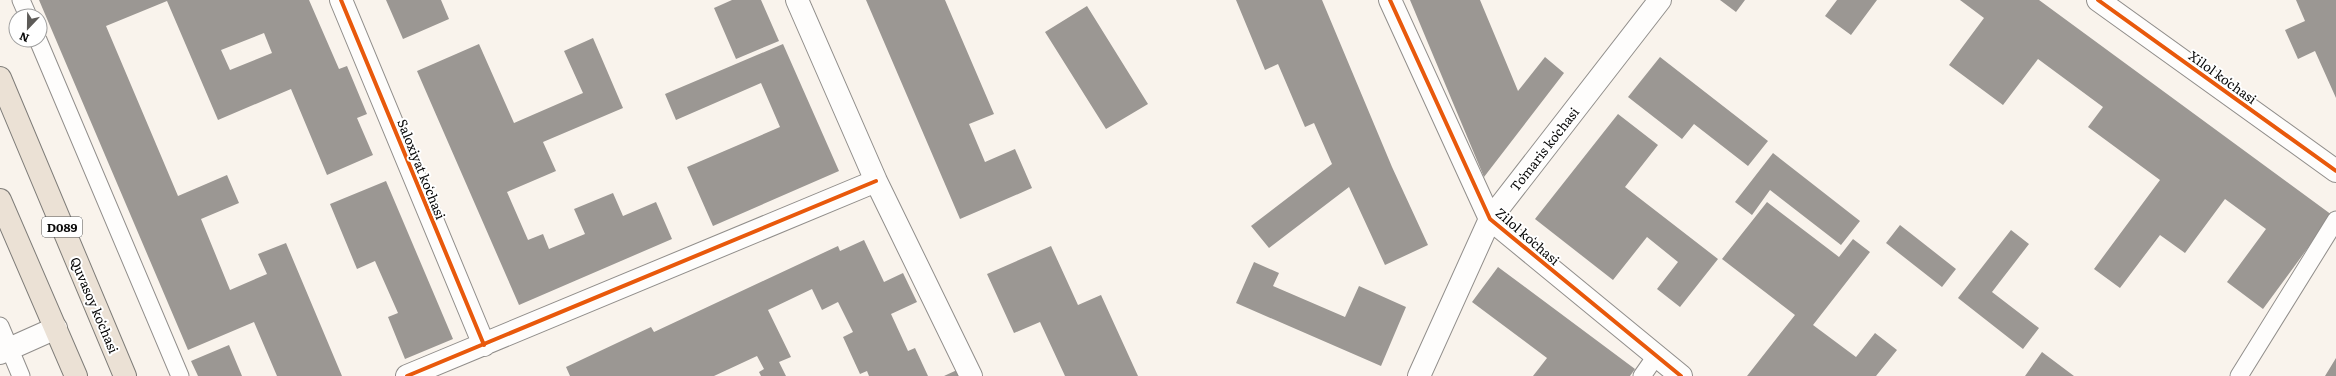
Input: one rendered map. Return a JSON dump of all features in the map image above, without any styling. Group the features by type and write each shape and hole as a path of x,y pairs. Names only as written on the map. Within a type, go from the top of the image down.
{"main road":[{"name":"Quvasoy koʻchasi","path":"0,78 124,376"},
{"path":"0,200 76,376"}],"street":[{"name":"Saloxiyat koʻchasi","path":"341,0 484,345"},
{"path":"797,0 876,181 971,376"},
{"name":"Zilol koʻchasi","path":"1390,0 1490,219 1681,376"},
{"name":"Toʻmaris koʻchasi","path":"1419,376 1490,219 1660,0"},
{"name":"Xilol koʻchasi","path":"2098,0 2336,170"},
{"path":"407,376 876,181"},
{"path":"5,351 56,328"}],"lane":[{"path":"41,48 180,376"},
{"path":"2239,376 2336,220"},
{"path":"0,326 5,351 21,376"},
{"path":"1642,376 1656,356"}],"building":[{"path":"39,0 309,0 339,69 347,66 367,114 357,118 373,155 327,175 291,89 218,120 167,1 106,26 178,196 227,175 239,203 201,219 230,290 267,274 258,254 286,243 342,376 277,376 254,322 188,350 48,21 48,8 42,8","holes":["264,33 272,53 230,70 221,50"]},
{"path":"386,0 441,0 449,19 403,39"},
{"path":"732,0 761,0 779,41 736,59 714,8"},
{"path":"866,0 945,0 994,114 969,124 985,162 1015,149 1032,188 960,219"},
{"path":"1236,0 1322,0 1392,167 1428,245 1385,265 1349,187 1269,248 1251,226 1332,164 1314,123 1305,127 1278,64 1265,70"},
{"path":"1410,0 1480,0 1518,91 1545,57 1564,73 1484,177"},
{"path":"1720,0 1745,0 1736,12"},
{"path":"1837,0 1877,0 1851,35 1825,16"},
{"path":"1960,0 2039,0 2332,215 2263,309 2227,282 2266,229 2225,199 2185,253 2160,235 2120,288 2094,269 2160,180 2088,127 2103,107 2038,59 2003,105 1949,65 1984,18"},
{"path":"2296,0 2336,0 2336,98 2315,51 2298,59 2285,30 2305,21"},
{"path":"1087,6 1148,104 1106,129 1045,32"},
{"path":"593,38 623,108 543,142 556,171 507,192 528,240 543,234 549,249 585,234 574,209 613,193 623,216 656,202 672,239 519,305 417,71 479,44 514,123 583,93 564,51"},
{"path":"783,44 839,171 713,226 687,167 780,127 761,83 676,120 665,94"},
{"path":"1660,57 1768,141 1748,166 1694,124 1682,139 1628,97"},
{"path":"1618,114 1658,145 1625,187 1718,259 1680,307 1657,289 1678,262 1647,237 1613,280 1535,219"},
{"path":"1773,153 1860,221 1841,245 1770,190 1752,215 1735,202"},
{"path":"386,181 453,339 405,359 388,317 398,313 375,261 357,269 330,204"},
{"path":"1767,202 1839,257 1853,239 1870,252 1813,325 1856,357 1875,333 1897,350 1876,376 1747,376 1795,315 1722,259"},
{"path":"1900,225 1956,269 1942,287 1886,243"},
{"path":"2011,230 2029,244 1992,292 2039,328 2023,349 1958,298"},
{"path":"864,240 884,282 903,273 917,302 891,314 908,351 915,348 928,376 869,376 867,371 860,374 843,337 853,332 838,302 822,310 812,289 768,310 791,357 779,362 786,376 761,376 759,372 764,369 757,356 714,376 570,376 566,367 651,327 654,332 838,246 840,251"},
{"path":"1051,246 1078,305 1101,295 1138,376 1065,376 1040,322 1014,333 987,274"},
{"path":"1254,262 1279,273 1273,286 1345,317 1359,286 1406,307 1381,366 1236,303"},
{"path":"1498,267 1635,369 1630,376 1533,376 1547,358 1472,302"},
{"path":"229,345 242,376 198,376 191,361"},
{"path":"2042,352 2074,376 2025,376"},
{"path":"2336,358 2336,376 2325,376"},
{"path":"957,370 960,376 944,376"}],"cycle path":[{"path":"341,0 484,345"},
{"path":"1390,0 1490,219 1681,376"},
{"path":"2098,0 2336,171"},
{"path":"407,376 876,181"}]}
